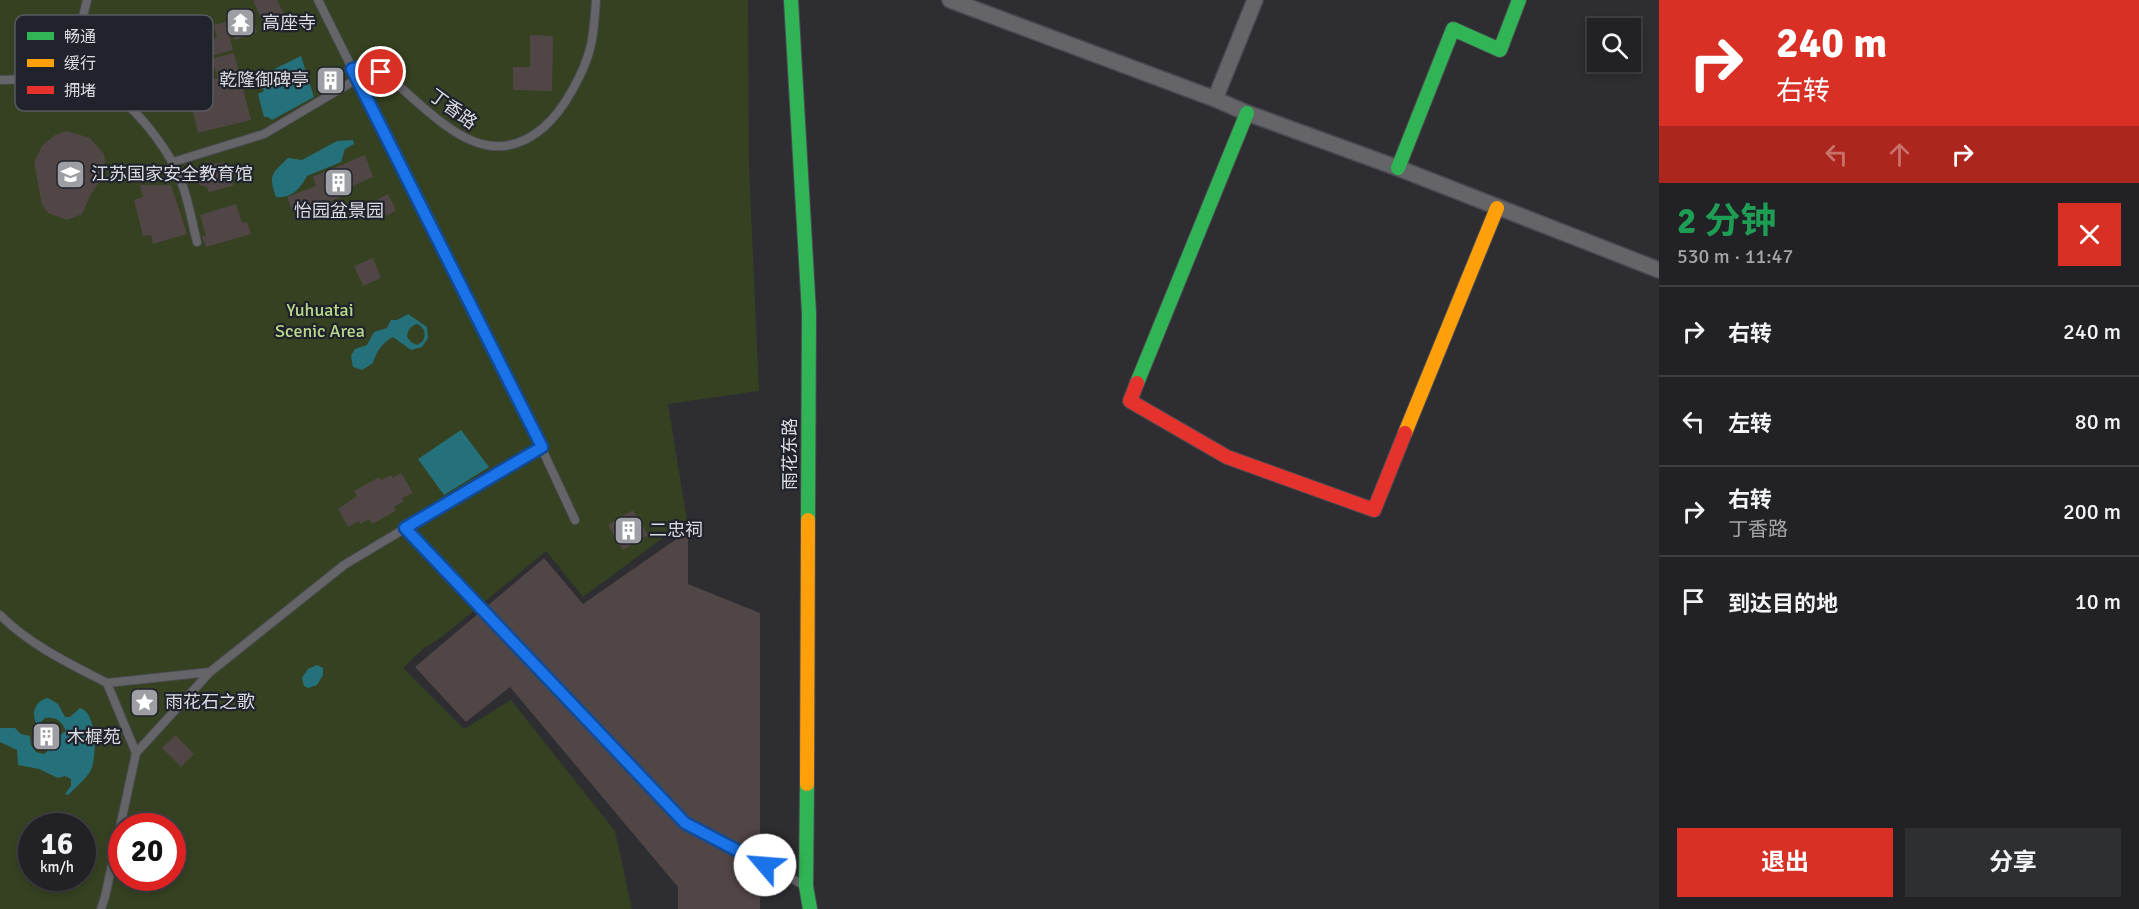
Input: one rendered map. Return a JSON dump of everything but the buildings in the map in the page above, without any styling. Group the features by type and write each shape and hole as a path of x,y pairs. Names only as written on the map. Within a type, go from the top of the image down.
{"street":[{"name":"雨花东路","path":"791,0 809,313 806,886 810,909"},
{"path":"950,0 1398,168 1659,270"},
{"path":"1215,99 1255,0"},
{"path":"1398,168 1453,29 1500,50 1519,0"},
{"path":"1247,113 1130,401 1227,457 1374,510 1497,208"}],"lane":[{"path":"83,15 87,0"},
{"path":"318,0 542,447 575,520"},
{"name":"丁香路","path":"352,69 365,66 381,72 452,131 474,142 504,147 531,139 554,118 573,89 591,47 596,0"},
{"path":"173,162 264,134 357,79"},
{"path":"133,111 173,162 182,184 197,242"},
{"path":"101,909 136,753 210,672 344,565 542,447"},
{"path":"405,528 685,823 806,886"},
{"path":"0,615 9,624 59,659 108,683 210,672"},
{"path":"108,683 136,753"}],"green space":[{"name":"Yuhuatai Scenic Area","path":"0,0 748,0 749,165 759,391 668,404 687,520 583,597 546,551 442,637 424,648 403,668 464,729 511,700 615,831 632,909 0,909"}],"water":[{"path":"301,56 314,97 272,120 264,117 258,94 264,91 258,77"},
{"path":"353,140 354,144 345,149 341,162 307,176 302,185 291,194 276,197 272,183 273,175 288,158 302,160 337,141"},
{"path":"408,314 427,327 428,338 422,347 411,350 393,337 380,348 373,363 362,370 353,367 351,356 355,349 367,345 374,332 387,328 391,320 397,320","holes":["417,324 424,331 424,336 423,341 417,345 407,337 411,327"]},
{"path":"461,430 489,467 444,495 418,459"},
{"path":"317,665 323,668 323,675 317,685 308,688 304,686 302,678 308,669"},
{"path":"48,698 58,704 65,717 70,717 80,708 86,711 93,726 95,745 91,770 68,795 65,794 71,786 71,779 65,776 58,778 39,769 18,765 17,750 0,742 0,728 15,728 21,734 30,736 31,745 36,752 44,754 66,731 60,722 52,718 45,718 40,723 36,723 34,715 36,707 40,701"}],"traffic: fast":[{"path":"791,0 809,313 808,520"},
{"path":"1398,168 1453,29 1500,50 1519,0"},
{"path":"1137,383 1247,113"},
{"path":"807,784 806,886 810,909"}],"traffic: slow":[{"path":"1405,433 1497,208"},
{"path":"807,784 808,520"}],"traffic: jam":[{"path":"1137,383 1130,401 1227,457 1374,510 1405,433"}],"place":[{"name":"高座寺","path":"241,23"},
{"name":"乾隆御碑亭","path":"330,80"},
{"name":"江苏国家安全教育馆","path":"70,174"},
{"name":"怡园盆景园","path":"339,182"},
{"name":"二忠祠","path":"628,530"},
{"name":"雨花石之歌","path":"144,702"},
{"name":"木樨苑","path":"46,737"}],"route":[{"path":"381,72 365,66 352,69 542,447 405,528 685,823 765,865"}]}
